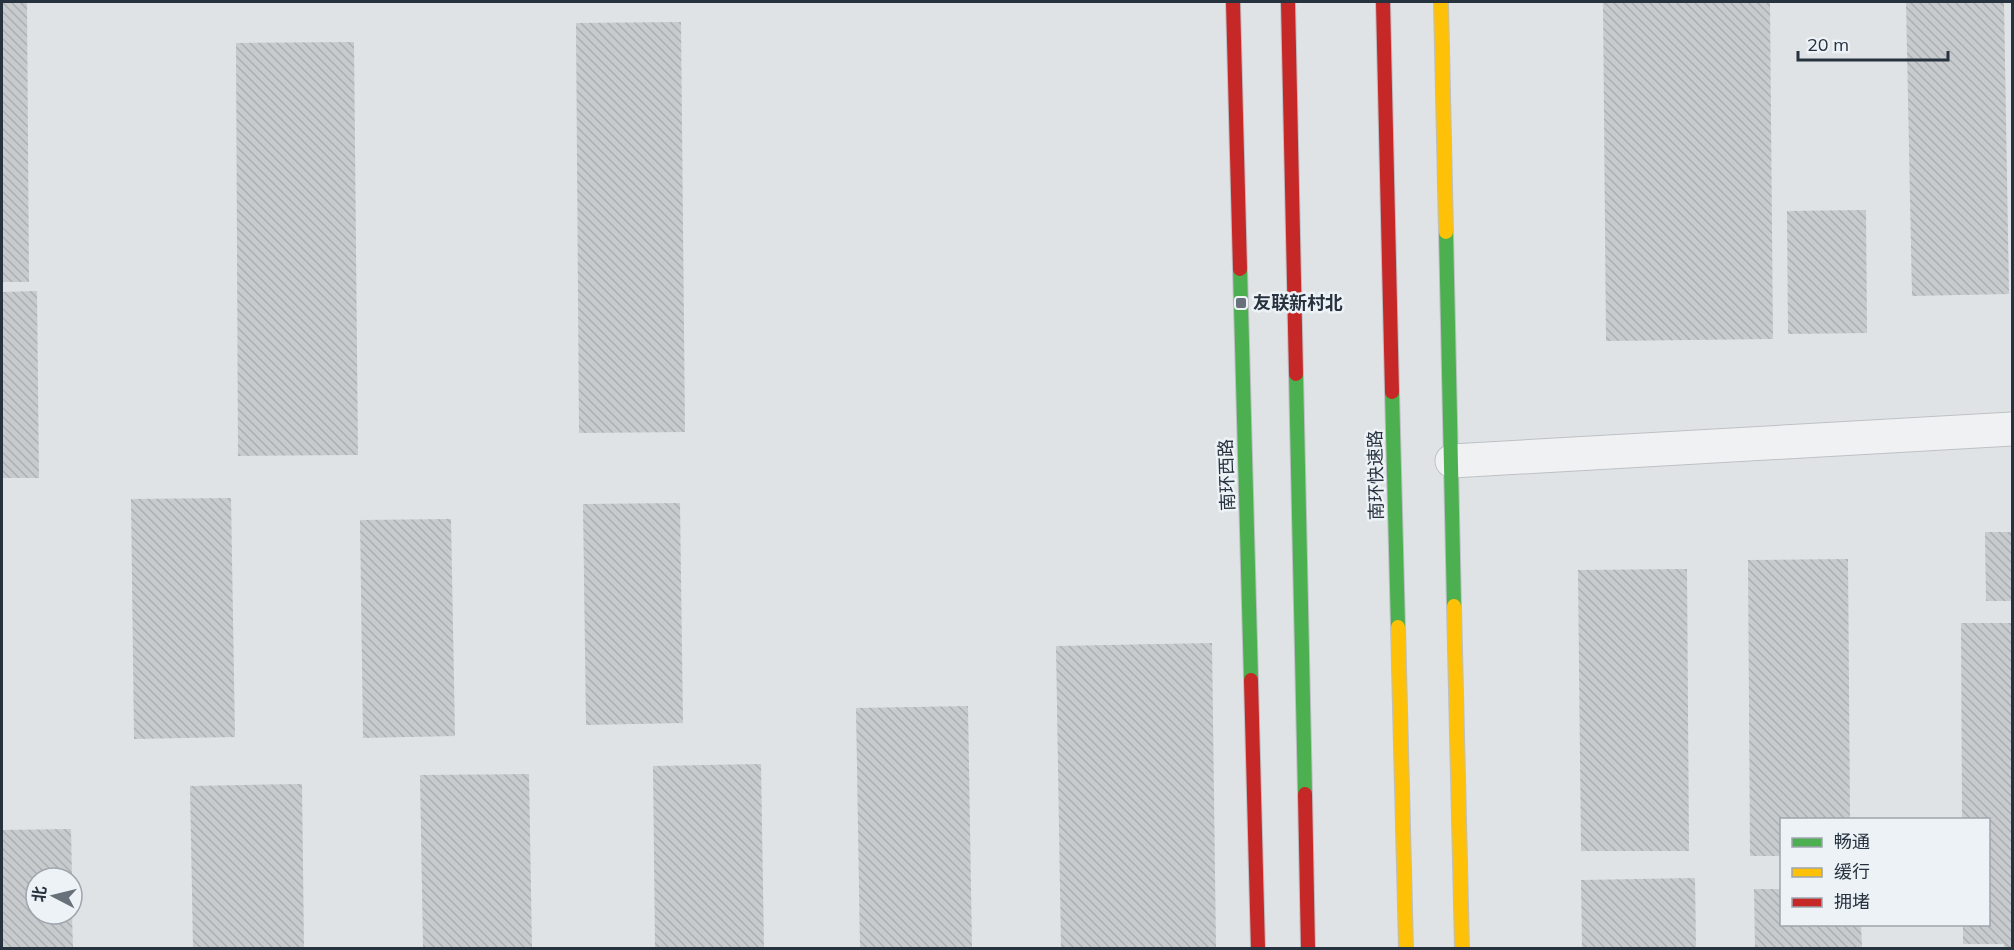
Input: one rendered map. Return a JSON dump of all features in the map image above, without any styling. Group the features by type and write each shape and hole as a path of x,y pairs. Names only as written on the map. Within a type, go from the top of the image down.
{"main road":[{"name":"南环西路","path":"1233,2 1258,948"},
{"path":"1288,2 1308,948"},
{"name":"南环快速路","path":"1383,2 1406,948"},
{"path":"1442,2 1462,948"}],"street":[{"path":"1452,461 2013,429"}],"building":[{"path":"1603,2 1770,2 1773,339 1606,341"},
{"path":"1906,2 2004,2 2009,294 1912,296"},
{"path":"2,3 27,3 29,282 2,282"},
{"path":"681,22 685,432 579,433 576,23"},
{"path":"354,42 358,455 238,456 236,43"},
{"path":"1866,210 1867,333 1788,334 1787,211"},
{"path":"37,291 39,478 2,478 2,292"},
{"path":"231,498 235,737 134,739 131,499"},
{"path":"680,503 683,723 586,725 583,504"},
{"path":"451,519 455,736 363,738 360,520"},
{"path":"1985,532 2012,532 2012,601 1986,601"},
{"path":"1848,559 1850,818 1780,818 1780,856 1750,856 1748,560"},
{"path":"1687,569 1689,851 1581,851 1578,570"},
{"path":"1961,623 2012,623 2012,948 2004,948 2004,944 1963,944 1963,926 1990,926 1990,818 1962,818"},
{"path":"1212,643 1216,948 1061,948 1056,646"},
{"path":"968,706 972,948 860,948 856,708"},
{"path":"761,764 764,948 655,948 653,766"},
{"path":"529,774 532,948 423,948 420,775"},
{"path":"302,784 304,948 193,948 190,786"},
{"path":"71,829 72,866 24,866 24,926 72,926 73,948 2,948 2,830"},
{"path":"1695,878 1696,948 1582,948 1581,880"},
{"path":"1754,889 1780,889 1780,926 1861,926 1862,948 1755,948"}],"traffic: fast":[{"path":"1446,232 1454,606"},
{"path":"1240,269 1251,680"},
{"path":"1296,374 1305,794"},
{"path":"1392,392 1398,627"}],"traffic: slow":[{"path":"1441,2 1446,232"},
{"path":"1454,606 1462,948"},
{"path":"1398,627 1406,948"}],"traffic: jam":[{"path":"1233,2 1240,269"},
{"path":"1288,2 1296,374"},
{"path":"1383,2 1392,392"},
{"path":"1251,680 1258,948"},
{"path":"1305,794 1308,948"}],"place":[{"name":"友联新村北","path":"1241,303"}]}
